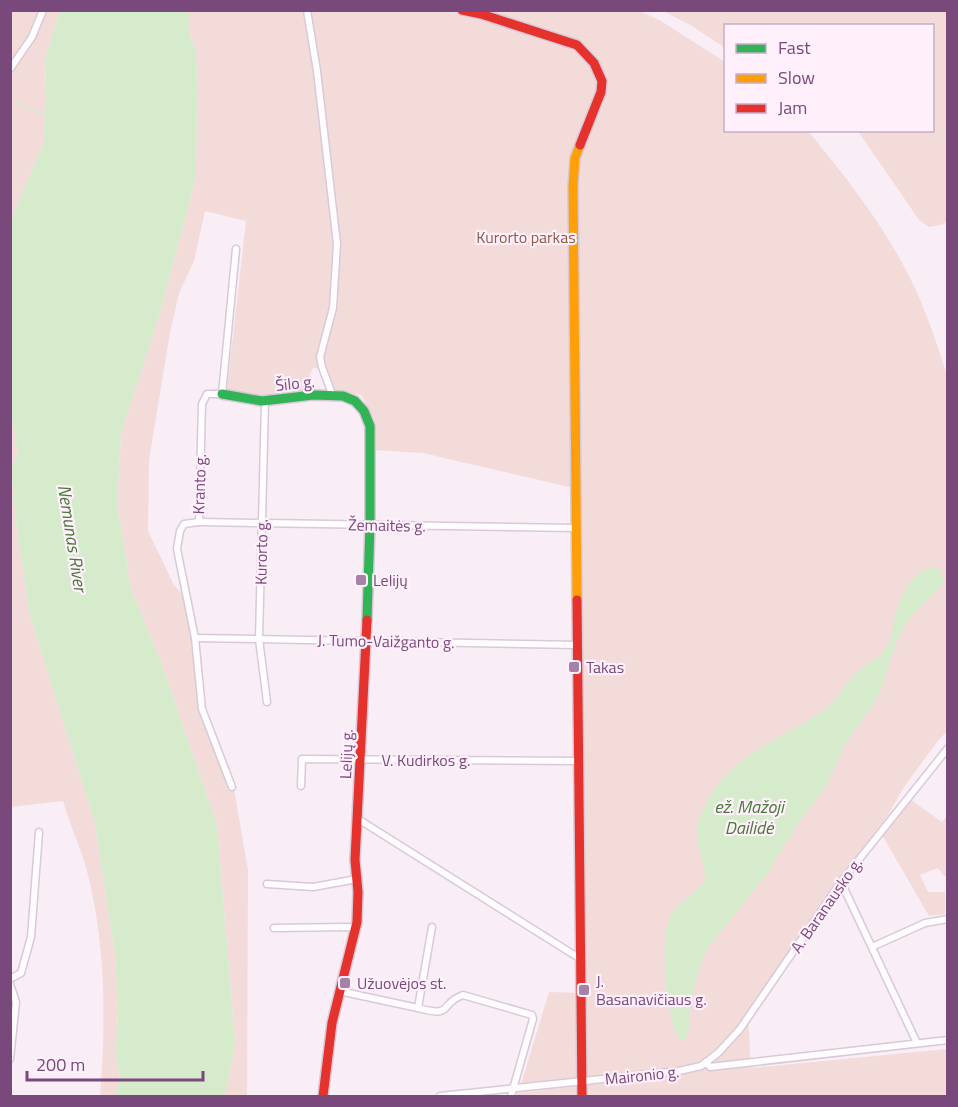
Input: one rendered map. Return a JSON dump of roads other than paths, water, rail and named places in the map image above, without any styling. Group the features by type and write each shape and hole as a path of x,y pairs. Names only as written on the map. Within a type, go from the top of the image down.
{"street":[{"path":"10,69 32,37 43,10"},
{"path":"308,10 337,244 333,308 321,357 321,368 332,394"},
{"path":"462,10 577,45 594,63 602,81 600,96 574,158 573,186 582,1096"},
{"path":"222,394 236,249"},
{"name":"Kranto g.","path":"222,394 207,394 201,404 199,522 184,524 180,531 177,549 195,638 202,709 232,787"},
{"name":"Šilo g.","path":"222,394 265,401 332,394 348,395 358,400 364,410"},
{"name":"Kurorto g.","path":"265,401 259,639 267,702"},
{"name":"Lelijų g.","path":"324,1096 332,1023 356,929 358,902 355,860 370,524 370,426 364,410"},
{"name":"Žemaitės g.","path":"199,522 576,528"},
{"name":"J. Tumo-Vaižganto g.","path":"195,638 578,645"},
{"name":"A. Baranausko g.","path":"706,1062 718,1053 753,1013 841,882 948,748"},
{"name":"V. Kudirkos g.","path":"301,786 302,759 578,761"},
{"path":"358,819 579,958"},
{"path":"10,979 21,973 31,937 39,832"},
{"path":"267,884 313,887 357,879"},
{"path":"841,882 917,1043"},
{"path":"872,947 925,923 948,919"},
{"path":"274,928 349,927 356,929"},
{"path":"418,1008 432,927"},
{"path":"10,984 16,1002 10,1059"},
{"path":"339,991 439,1013 455,998 463,995 532,1015 533,1019 512,1093"},
{"name":"Maironio g.","path":"440,1096 512,1093 581,1081 684,1071 701,1066 706,1062 710,1067 948,1040"}],"water":[{"name":"Nemunas River","path":"60,11 190,11 190,35 196,51 196,177 160,313 121,433 117,502 131,590 160,659 217,825 235,1042 225,1096 115,1096 120,1077 116,1057 118,1009 115,955 94,820 30,616 17,532 11,468 18,453 10,419 11,220 44,142 46,54"},
{"name":"ež. Mažoji Dailidė","path":"932,567 937,567 943,576 943,584 909,619 896,643 875,702 847,741 826,786 796,827 767,874 708,947 694,987 688,1034 685,1040 680,1039 675,1029 667,997 665,942 671,915 704,882 705,875 697,830 706,804 728,773 757,750 822,711 833,702 854,675 882,653 890,638 903,594 919,574"}],"waterway":[{"path":"10,100 46,113"}],"place":[{"name":"Lelijų","path":"361,580"},
{"name":"Takas","path":"574,667"},
{"name":"Užuovėjos st.","path":"345,983"},
{"name":"J. Basanavičiaus g.","path":"584,990"}],"park label":[{"name":"Kurorto parkas","path":"526,237"}]}
